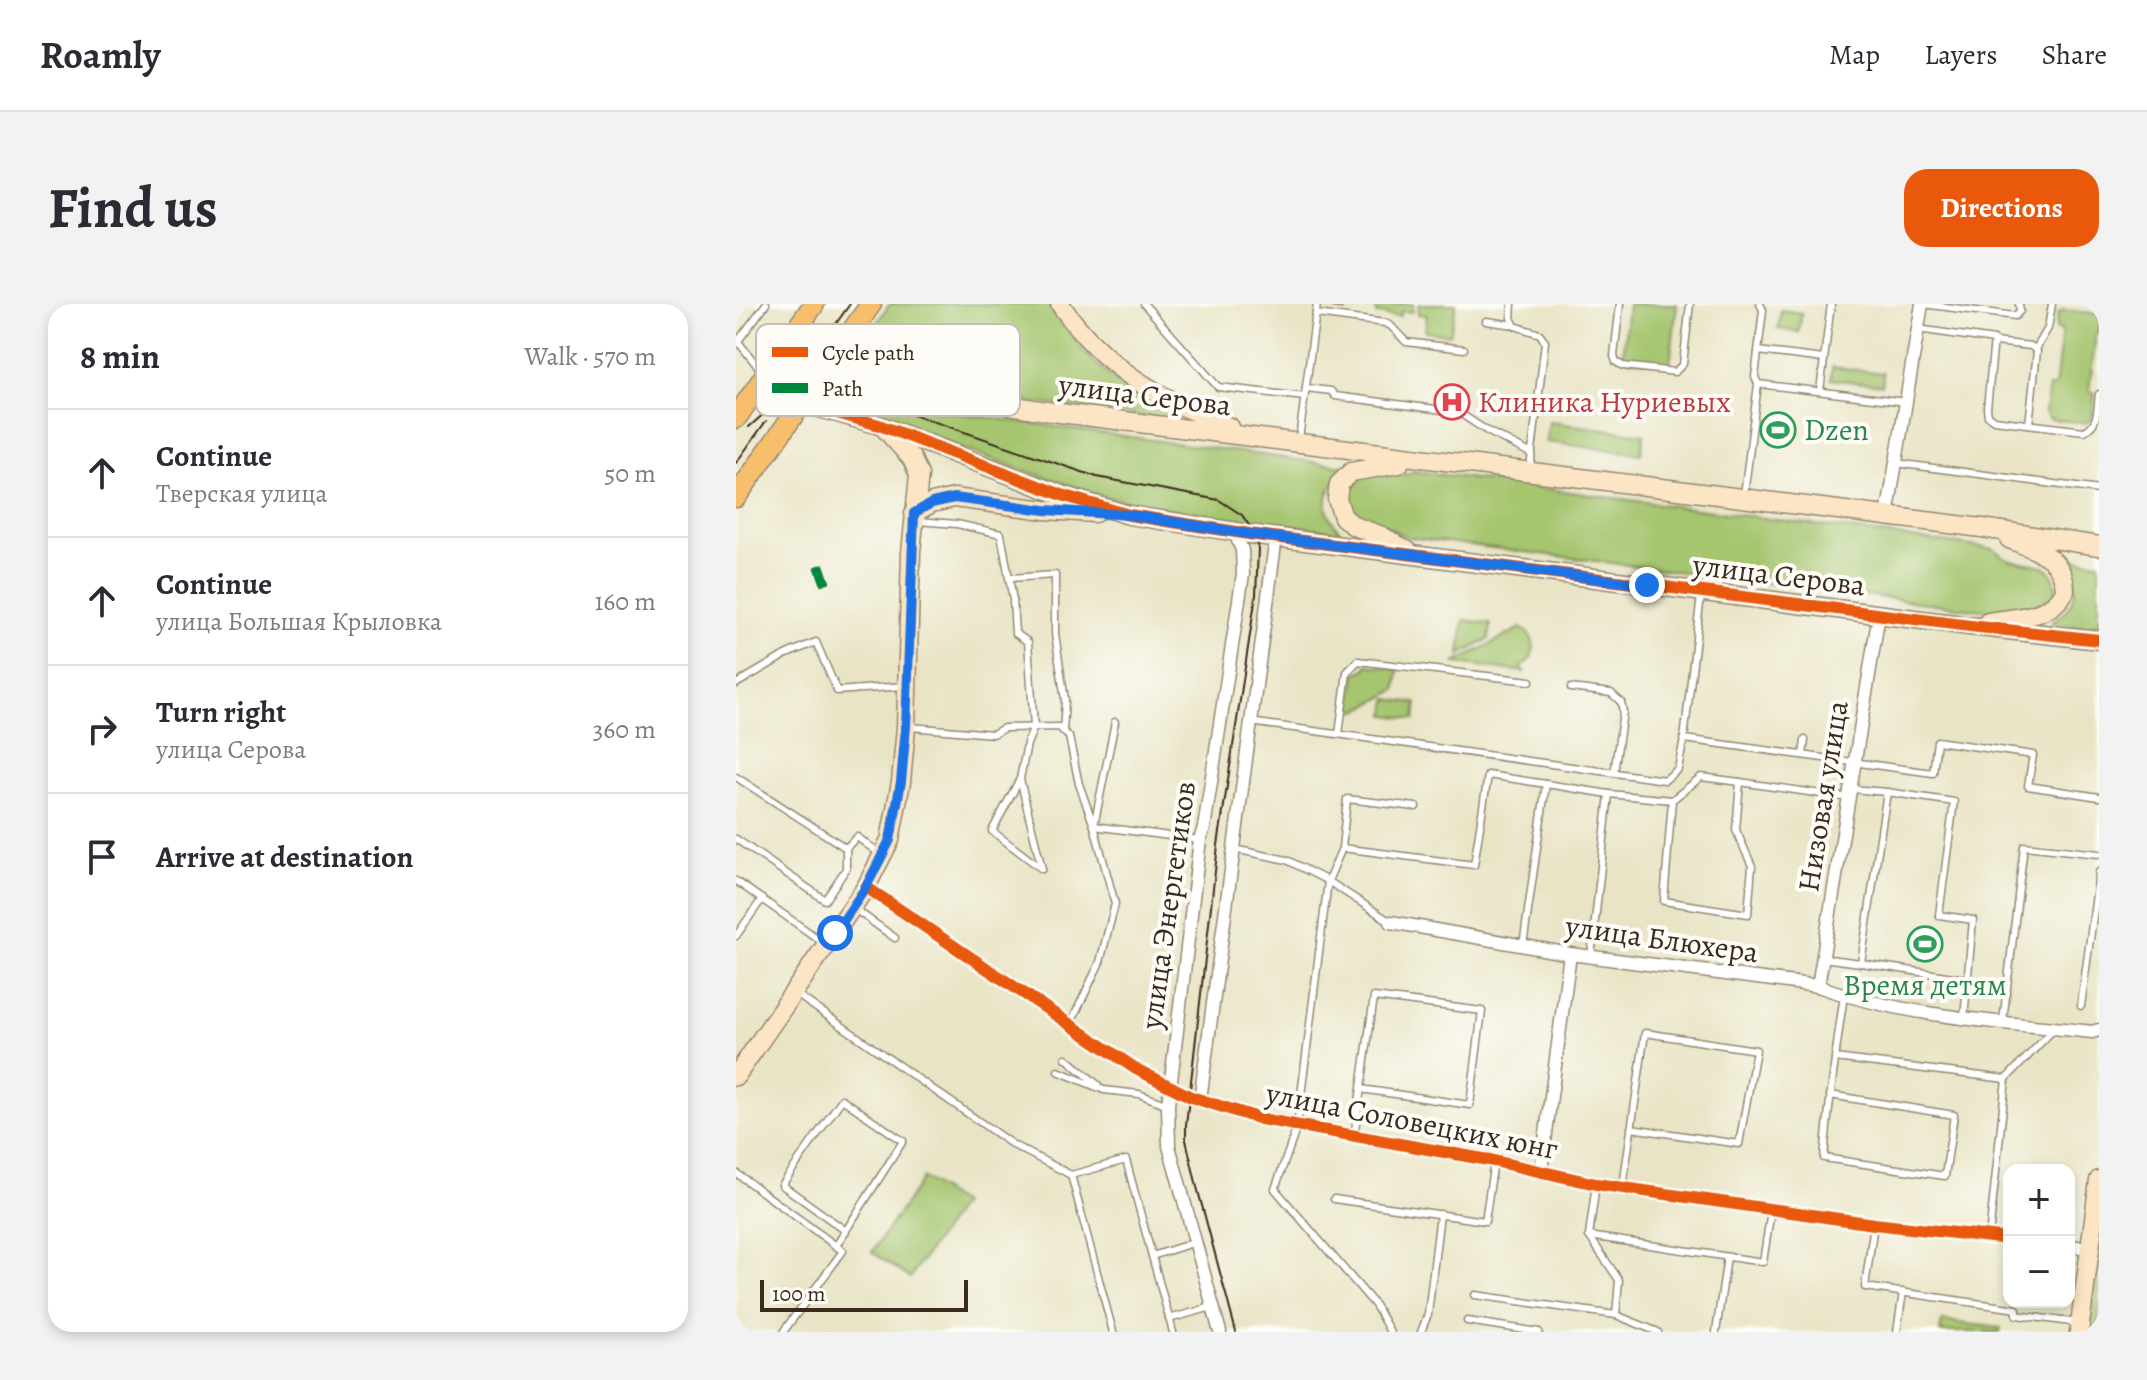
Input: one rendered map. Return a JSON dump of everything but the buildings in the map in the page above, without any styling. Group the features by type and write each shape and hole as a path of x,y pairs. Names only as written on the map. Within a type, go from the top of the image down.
{"main road":[{"path":"800,324 814,304"},
{"path":"857,324 871,304"},
{"path":"736,418 756,388"},
{"path":"736,497 793,416"}],"street":[{"path":"1060,304 1100,352 1142,386 1246,435"},
{"path":"1887,517 1923,304"},
{"name":"улица Серова","path":"1020,407 1426,461 1531,463 1744,498 2099,546"},
{"name":"улица Серова","path":"845,416 1062,495 1129,515"},
{"path":"736,1076 866,887 886,847 901,782 914,517 919,475 912,459 885,428"},
{"path":"1413,554 1382,536 1354,526 1343,517 1338,507 1337,492 1344,477 1358,469 1426,461"},
{"name":"улица Серова","path":"914,517 932,503 954,498 1045,510 1129,515 1702,592 2099,640"},
{"path":"1970,626 2041,613 2051,608 2065,591 2062,572 2049,556 1982,528"},
{"name":"улица Энергетиков","path":"1220,1332 1169,1146 1168,1105 1200,840 1243,574 1242,550 1234,531"},
{"name":"улица Энергетиков","path":"1200,1100 1276,537"},
{"name":"Низовая улица","path":"1818,986 1879,614"},
{"name":"улица Соловецких юнг","path":"866,887 1136,1069 1200,1100 1297,1127 1494,1161 1596,1184 1874,1224 2003,1238"},
{"name":"улица Блюхера","path":"1391,922 1570,954 1818,986 1844,995 2002,1025 2099,1030"},
{"path":"1541,1171 1570,954"},
{"path":"2080,1328 2095,1248 2099,1180"},
{"path":"2075,1246 2095,1248"}],"lane":[{"path":"756,366 737,340 766,304"},
{"path":"1144,304 1218,387 1304,397"},
{"path":"1298,443 1317,304"},
{"path":"1306,388 1331,391 1335,396 1458,412 1531,463 1545,342 1540,334 1514,325 1512,304"},
{"path":"1620,304 1614,356 1616,362 1623,366 1675,372 1683,364 1690,304"},
{"path":"1744,498 1758,384 1755,377 1763,310 1760,304"},
{"path":"1820,391 1831,304"},
{"path":"1923,304 2015,316 2020,311 2019,304"},
{"path":"2036,349 2048,328 2052,304"},
{"path":"1316,314 1385,323 1406,342 1464,349"},
{"path":"1486,321 1514,325"},
{"path":"1918,329 1990,337 1995,342 2036,349 2038,354 2029,424"},
{"path":"1995,342 1987,413 1994,420 2088,430 2095,421 2099,394"},
{"path":"1758,351 1824,359"},
{"path":"736,361 746,355"},
{"path":"1758,384 1906,402"},
{"path":"1895,463 2099,490"},
{"path":"914,517 1001,534 1010,578 1015,633 1028,642 1034,727 1020,779 992,831 1042,869 1020,779"},
{"path":"1010,578 1055,575 1055,634 1065,700 1063,731"},
{"path":"1250,722 1665,780 1678,769 1684,739 1702,592"},
{"path":"736,684 787,654 816,642 837,691 907,685"},
{"path":"1339,734 1347,672 1358,661 1530,681"},
{"path":"1571,688 1611,693 1621,702 1623,712 1614,773"},
{"path":"1094,826 1115,722"},
{"path":"906,727 993,734 1004,728 1059,727 1069,737 1079,784 1115,904 1100,962 1070,1025"},
{"path":"1684,739 1933,773 1937,741 2033,755 2028,786 2099,797"},
{"path":"1803,755 1805,740"},
{"path":"1342,848 1474,865 1488,775 1609,794 1672,800 1701,777 1850,793 1887,792 1954,802 1939,915 1973,920 1964,1019"},
{"path":"736,777 846,848"},
{"path":"1672,800 1664,901 1748,914 1752,866 1736,830 1740,782"},
{"path":"1523,946 1546,784"},
{"path":"1861,963 1887,792"},
{"path":"1591,957 1609,794"},
{"path":"1390,1332 1375,1305 1275,1189 1297,1127 1328,881 1342,848 1347,799 1416,807"},
{"path":"1094,826 1200,840"},
{"path":"736,839 825,900 846,869 846,848 857,837 886,847"},
{"path":"2002,1025 2024,846 2099,854"},
{"name":"улица Блюхера","path":"1234,849 1287,860 1328,881 1391,922"},
{"path":"2081,1006 2099,872"},
{"path":"736,881 827,945"},
{"path":"736,936 762,899"},
{"path":"852,907 895,938"},
{"path":"1822,958 1966,979"},
{"path":"793,992 1013,1145 1071,1175 1126,1160 1173,1332"},
{"path":"1830,1095 1954,1115 1945,1176 1824,1158 1830,1095 1844,995"},
{"path":"1354,1137 1374,997 1482,1011 1470,1105 1361,1089"},
{"path":"1989,1237 2006,1079 2055,1028"},
{"path":"1623,1188 1631,1128 1645,1033 1756,1050 1739,1144 1631,1128"},
{"path":"1066,1058 1104,1090"},
{"path":"1835,1058 2006,1079"},
{"path":"1058,1071 1104,1090 1139,1094 1168,1105"},
{"path":"836,1246 846,1231 903,1141 842,1099 782,1185 846,1231"},
{"path":"1334,1199 1485,1221 1494,1161"},
{"path":"736,1173 843,1251 783,1332"},
{"path":"1071,1175 1113,1332"},
{"path":"1596,1184 1589,1236 1619,1280 1616,1315"},
{"path":"1589,1236 1763,1262 1771,1210"},
{"path":"1421,1332 1428,1314 1440,1214"},
{"path":"1874,1224 1865,1287 2017,1309 2017,1315 2080,1328"},
{"path":"1152,1256 1196,1242"},
{"path":"1716,1332 1727,1257"},
{"path":"1897,1332 1903,1292"},
{"path":"1475,1295 1616,1315 1658,1332"},
{"path":"1169,1319 1213,1306"},
{"path":"1467,1321 1539,1332"}],"green space":[{"path":"890,304 1048,304 1085,353 1120,385 1174,420 1020,401 1020,324 876,324"},
{"path":"1377,304 1413,304 1413,312 1401,311 1400,317 1376,314"},
{"path":"1419,304 1456,304 1450,335 1425,331 1427,315 1418,314"},
{"path":"1628,304 1677,304 1670,364 1623,356"},
{"path":"1781,310 1802,313 1799,332 1778,329"},
{"path":"2064,310 2099,314 2099,333 2096,334 2089,391 2095,393 2092,418 2086,423 2050,419 2045,412 2049,387 2055,387 2062,330 2056,329 2058,313"},
{"path":"1832,367 1883,373 1882,385 1831,379"},
{"path":"871,416 978,416 1350,467 1335,482 1327,498 1328,514 1341,532 1185,512 1099,496"},
{"path":"1549,422 1644,434 1641,454 1546,442"},
{"path":"1415,471 1994,549 2008,559 2049,569 2056,594 2027,610 2003,607 1989,611 1407,537 1390,528 1367,526 1348,513 1346,498 1351,482 1371,473 1402,476"},
{"path":"2058,557 2099,562 2099,630 2051,623 2068,608 2075,592 2072,575"},
{"path":"1464,620 1491,624 1489,639 1460,655"},
{"path":"1521,628 1531,637 1534,647 1531,658 1521,667 1524,672 1455,663"},
{"path":"1367,665 1399,669 1396,690 1358,711 1350,710 1356,673 1366,669"},
{"path":"1388,699 1417,703 1415,719 1386,715"},
{"path":"923,1178 961,1204 910,1278 872,1252"},
{"path":"2099,1252 2099,1332 2089,1332"},
{"path":"1942,1321 2001,1328 2000,1332 1940,1332"}],"tram line":[{"path":"836,324 850,304"},
{"path":"749,427 761,416"},
{"path":"917,416 1097,477 1219,500 1242,515 1255,534 1258,549 1256,595 1218,845 1186,1125 1186,1140 1197,1187 1236,1332"},
{"path":"736,463 766,421"}],"marked path":[{"path":"819,565 828,591"}],"cycle path":[{"path":"848,416 879,425 1062,495 1129,515 1249,534 2099,640"},
{"path":"866,887 1136,1069 1191,1097 1261,1119 1494,1161 1596,1184 1874,1224 2003,1238"}],"place":[{"name":"Клиника Нуриевых","path":"1452,402"},
{"name":"Dzen","path":"1778,430"},
{"name":"Время детям","path":"1925,944"}],"route":[{"path":"835,933 866,887 890,840 901,782 906,727 914,513 932,503 954,498 1045,510 1129,515 1249,534 1647,585"}]}
